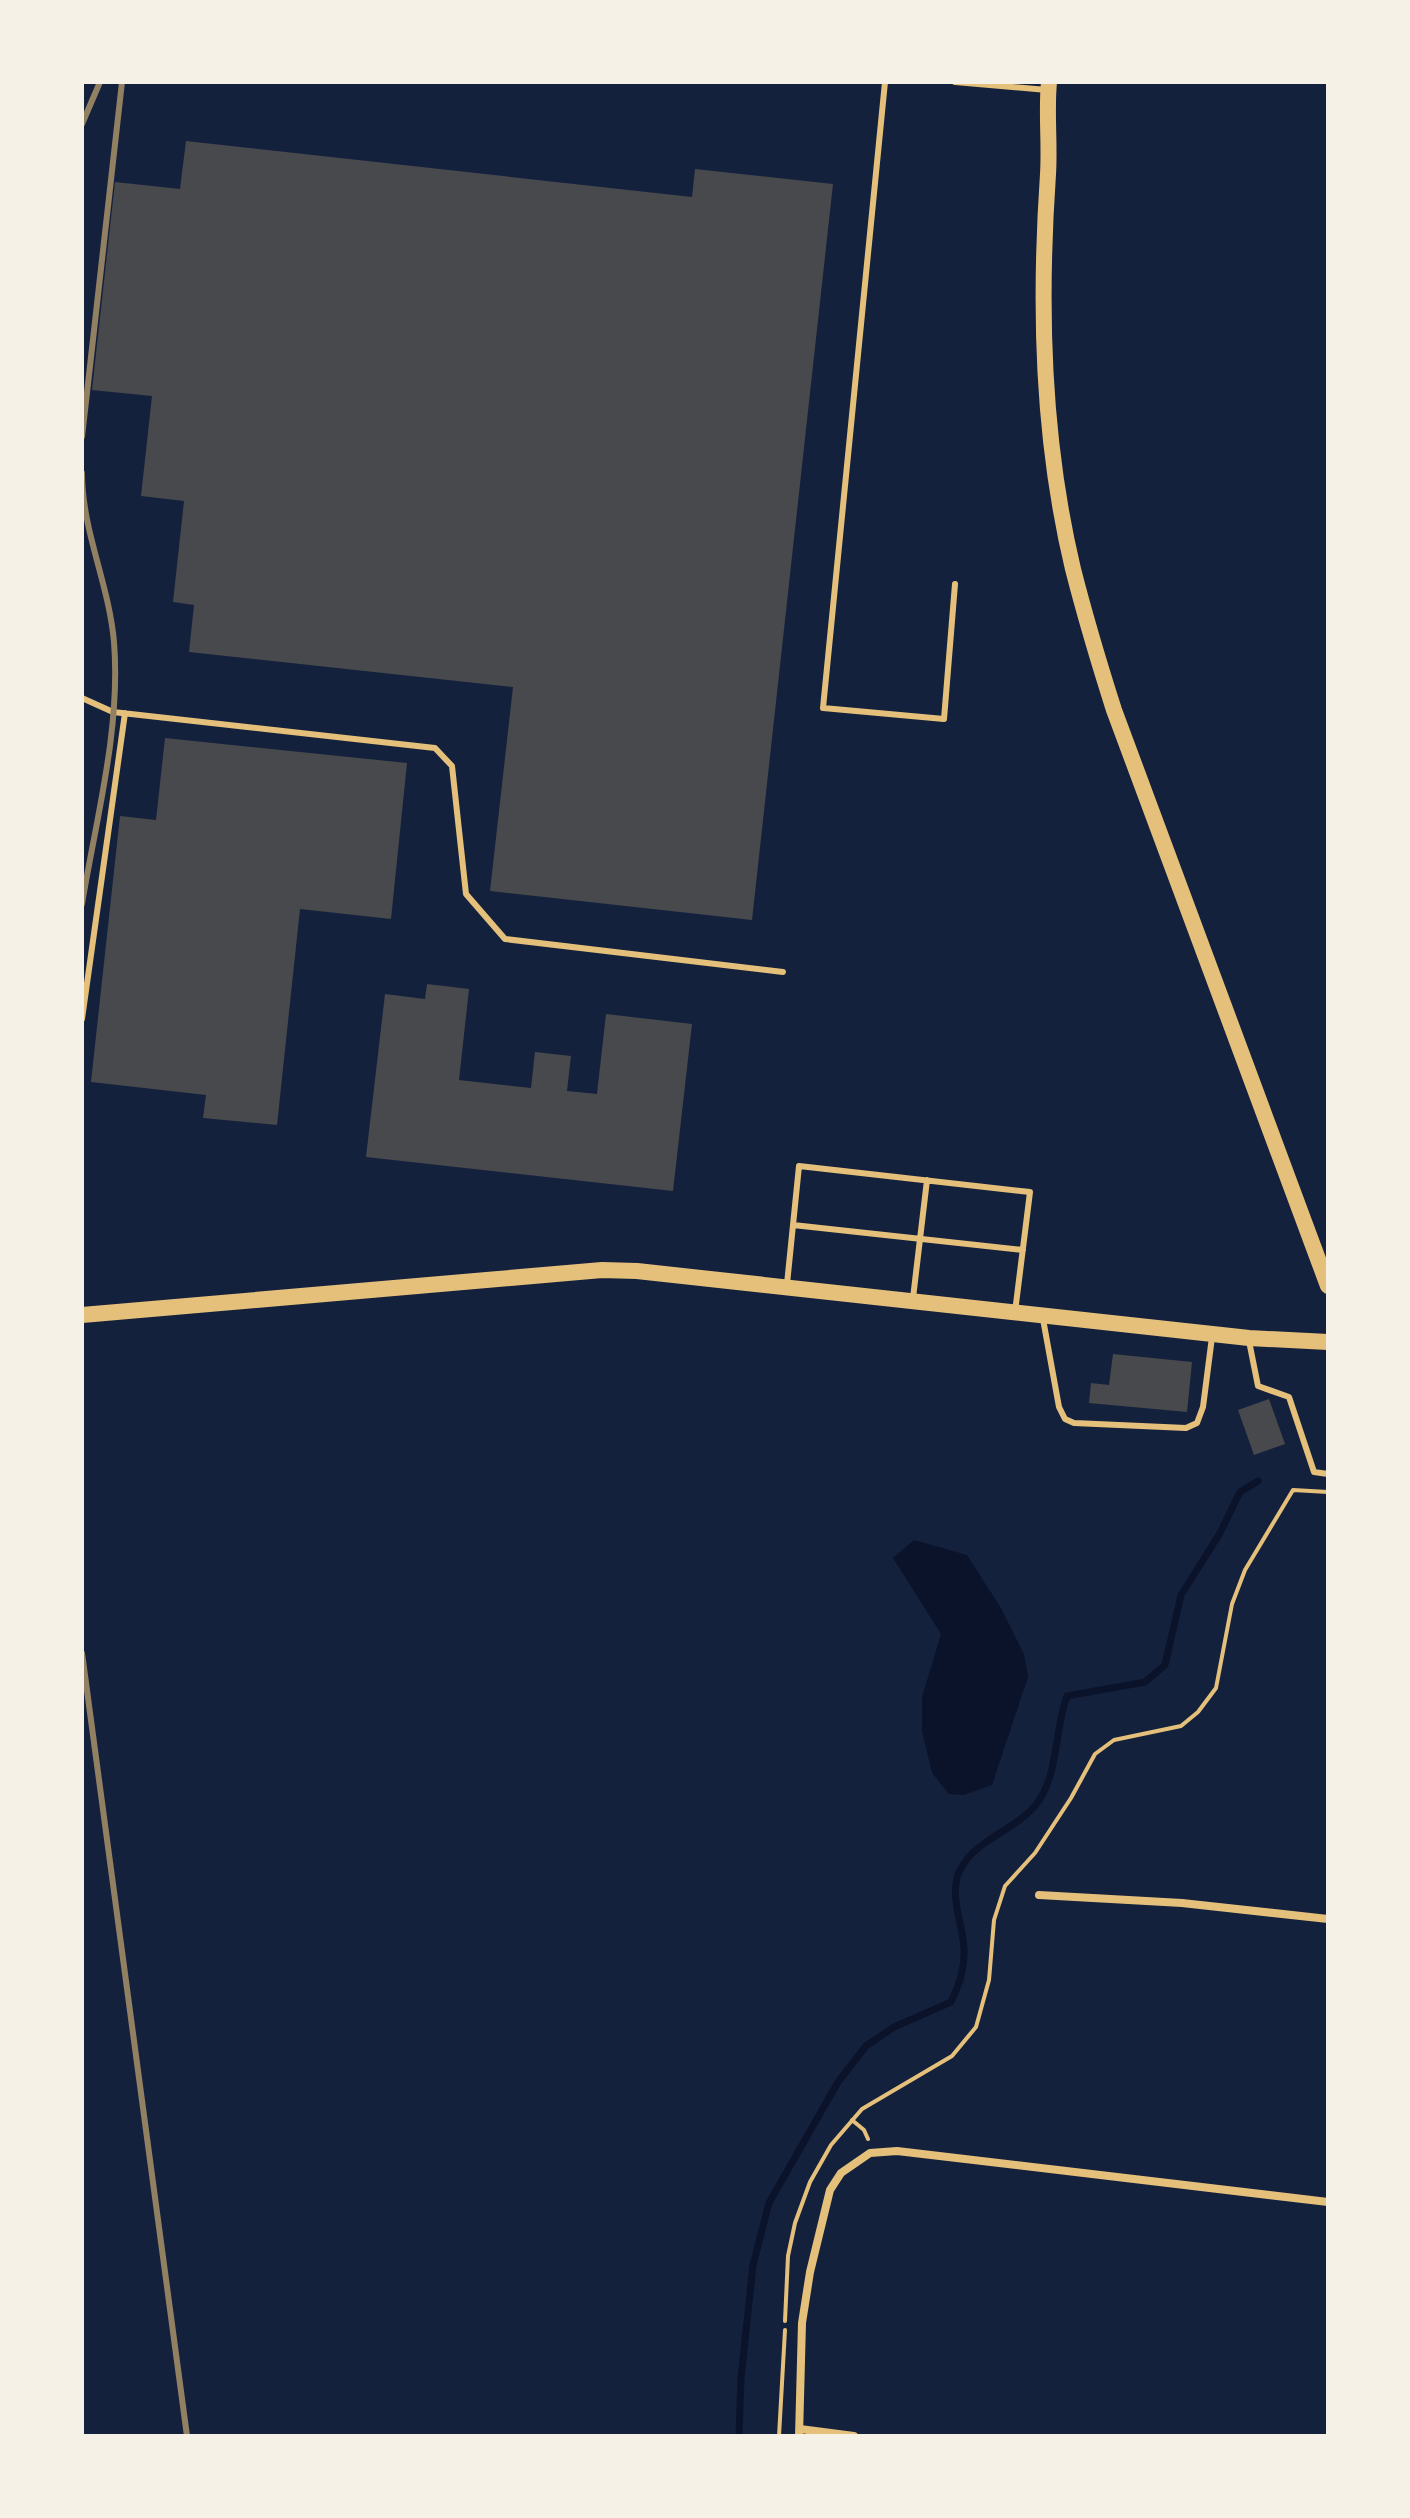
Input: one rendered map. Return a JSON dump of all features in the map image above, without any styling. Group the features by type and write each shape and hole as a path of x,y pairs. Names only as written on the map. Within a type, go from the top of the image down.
{"main road":[{"path":"1049,86 1043,251 1044,355 1054,460 1073,566 1091,638 1114,710 1328,1286"},
{"path":"82,1315 567,1271 637,1271 1249,1338 1328,1342"}],"street":[{"path":"1039,1895 1182,1903 1328,1919"},
{"path":"854,2436 799,2432 802,2323 810,2272 830,2190 841,2173 875,2152 897,2151 1328,2202"}],"lane":[{"path":"885,82 823,708 944,719 955,584"},
{"path":"955,82 1049,86"},
{"path":"82,698 113,712 435,748 452,766 466,894 505,939 783,972"},
{"path":"82,1019 125,713"},
{"path":"787,1288 799,1166 1030,1192 1015,1312"},
{"path":"912,1301 927,1180"},
{"path":"793,1225 1023,1250"},
{"path":"1042,1315 1059,1407 1065,1419 1074,1423 1186,1428 1197,1423 1203,1407 1213,1334"},
{"path":"1249,1338 1258,1386 1289,1397 1314,1472 1328,1474"}],"path":[{"path":"862,2109 952,2056 976,2027 989,1980 994,1920 1005,1886 1035,1853 1095,1754 1114,1740 1181,1726 1198,1712 1216,1688 1232,1604 1245,1570 1293,1490 1328,1492"},
{"path":"852,2120 864,2130 875,2152"},
{"path":"779,2436 788,2256"}],"water":[{"path":"914,1540 967,1555 1001,1608 1024,1654 1028,1677 992,1785 964,1795 949,1794 932,1773 922,1731 922,1697 941,1634 893,1558"}],"building":[{"path":"186,141 692,197 695,169 833,184 752,920 490,891 513,687 189,652 194,605 173,602 184,501 141,496 152,396 92,390 115,182 180,189"},
{"path":"165,738 407,763 391,919 300,909 277,1125 203,1118 206,1095 91,1082 120,816 156,820"},
{"path":"427,984 469,989 459,1080 531,1088 535,1052 571,1056 567,1091 597,1094 606,1014 692,1024 673,1191 366,1157 385,994 425,999"},
{"path":"1113,1354 1192,1362 1187,1412 1089,1403 1091,1383 1109,1385"},
{"path":"1269,1399 1285,1444 1254,1455 1238,1410"}],"waterway":[{"path":"739,2436 741,2378 753,2265 769,2203 838,2082 866,2046 894,2027 951,2002 961,1977 964,1956 955,1889 960,1870 975,1851 1025,1816 1042,1796 1052,1769 1067,1696 1145,1682 1165,1665 1181,1595 1220,1533 1240,1492 1258,1481"}],"railway":[{"path":"82,124 100,82"},
{"path":"82,437 122,82"},
{"path":"82,473 86,516 111,620 115,675 111,741 82,904"},
{"path":"82,1653 187,2436"}]}
